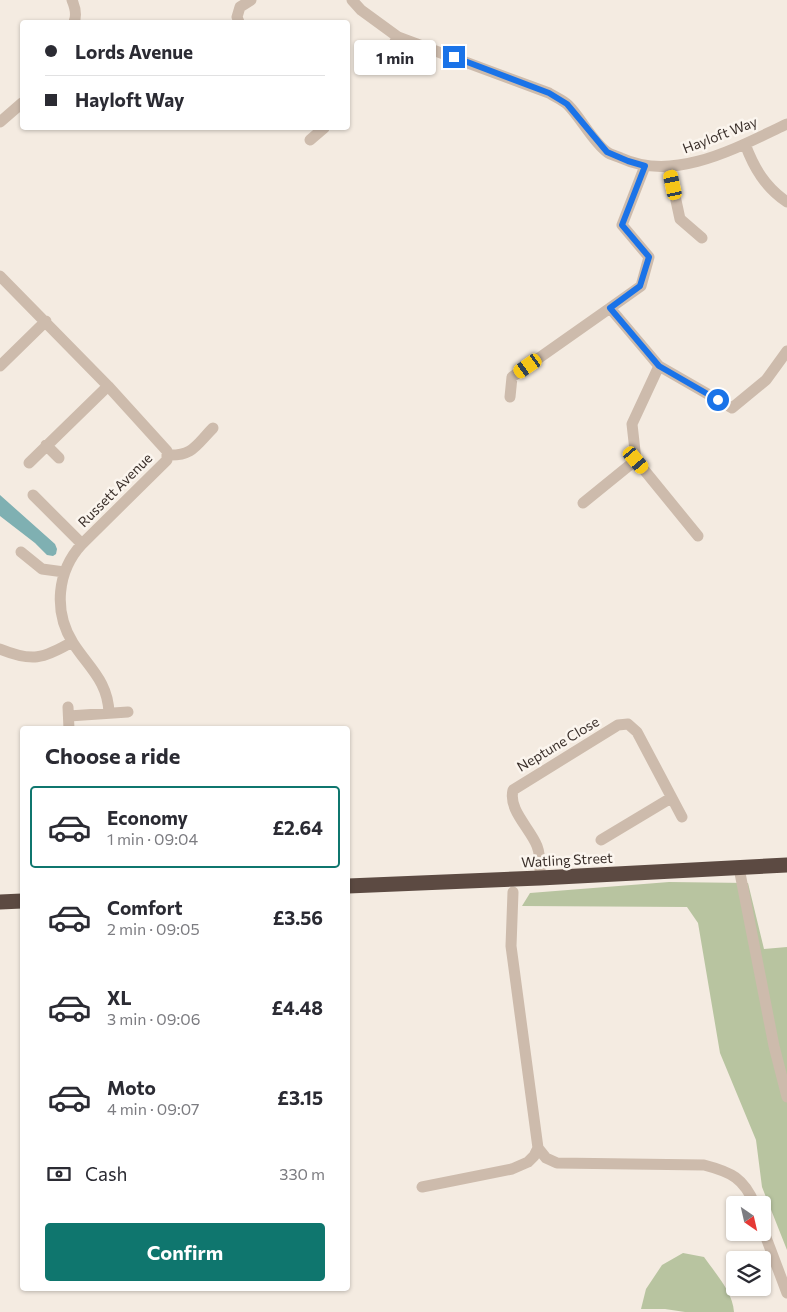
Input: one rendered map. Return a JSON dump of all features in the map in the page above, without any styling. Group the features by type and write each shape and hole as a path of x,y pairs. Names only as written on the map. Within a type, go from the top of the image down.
{"highway":[{"name":"Watling Street","path":"350,886 540,878 787,864"},
{"path":"0,902 20,901"}],"street":[{"path":"72,0 78,20"},
{"path":"238,20 236,17 240,7 251,0"},
{"name":"Hayloft Way","path":"352,0 361,10 398,37 549,93 567,104 607,152 645,166 669,168 689,165 745,144 787,124"},
{"path":"388,53 398,37"},
{"path":"0,122 20,105"},
{"path":"310,140 322,130"},
{"path":"745,144 753,165 762,180 787,202"},
{"path":"510,397 512,377 640,286 649,257 622,225 645,166"},
{"path":"669,168 680,219 702,238"},
{"name":"Russett Avenue","path":"0,276 108,386 164,447 168,455 167,460 76,550 64,572 60,593 61,610 66,628 72,642 107,692 109,713"},
{"path":"610,308 659,366 732,408 766,380 787,351"},
{"path":"0,366 46,321"},
{"path":"659,366 632,424 636,460 698,536"},
{"path":"29,463 108,386"},
{"path":"168,455 179,455 188,452 213,428"},
{"path":"46,445 59,458"},
{"path":"583,503 636,460"},
{"path":"33,495 82,544"},
{"path":"21,552 42,568 64,572"},
{"path":"0,649 30,658 45,656 72,642"},
{"path":"69,726 68,711 84,715 128,712"},
{"name":"Neptune Close","path":"540,878 539,853 536,844 512,802 513,790 518,785 618,725 628,724 637,732 682,817"},
{"path":"602,840 672,798"},
{"path":"739,868 774,1046 787,1097"},
{"path":"513,892 511,946 538,1148 546,1158 557,1163 704,1165 723,1170 737,1178 751,1196"},
{"path":"422,1187 512,1168 528,1162 538,1148"},
{"path":"768,1241 787,1293"}],"green space":[{"path":"669,882 748,883 764,949 787,947 787,1250 771,1210 771,1196 766,1196 762,1187 756,1140 720,1053 698,923 687,907 522,906 530,893"},
{"path":"683,1253 704,1257 726,1288 726,1296 730,1296 734,1312 685,1312 665,1309 641,1309 646,1289 662,1265"}],"water":[{"path":"0,495 55,544 56,554 53,556 47,555 35,543 0,516"}],"route":[{"path":"454,57 549,93 567,104 607,152 645,166 622,225 649,257 640,286 610,308 659,366 718,400"}]}
